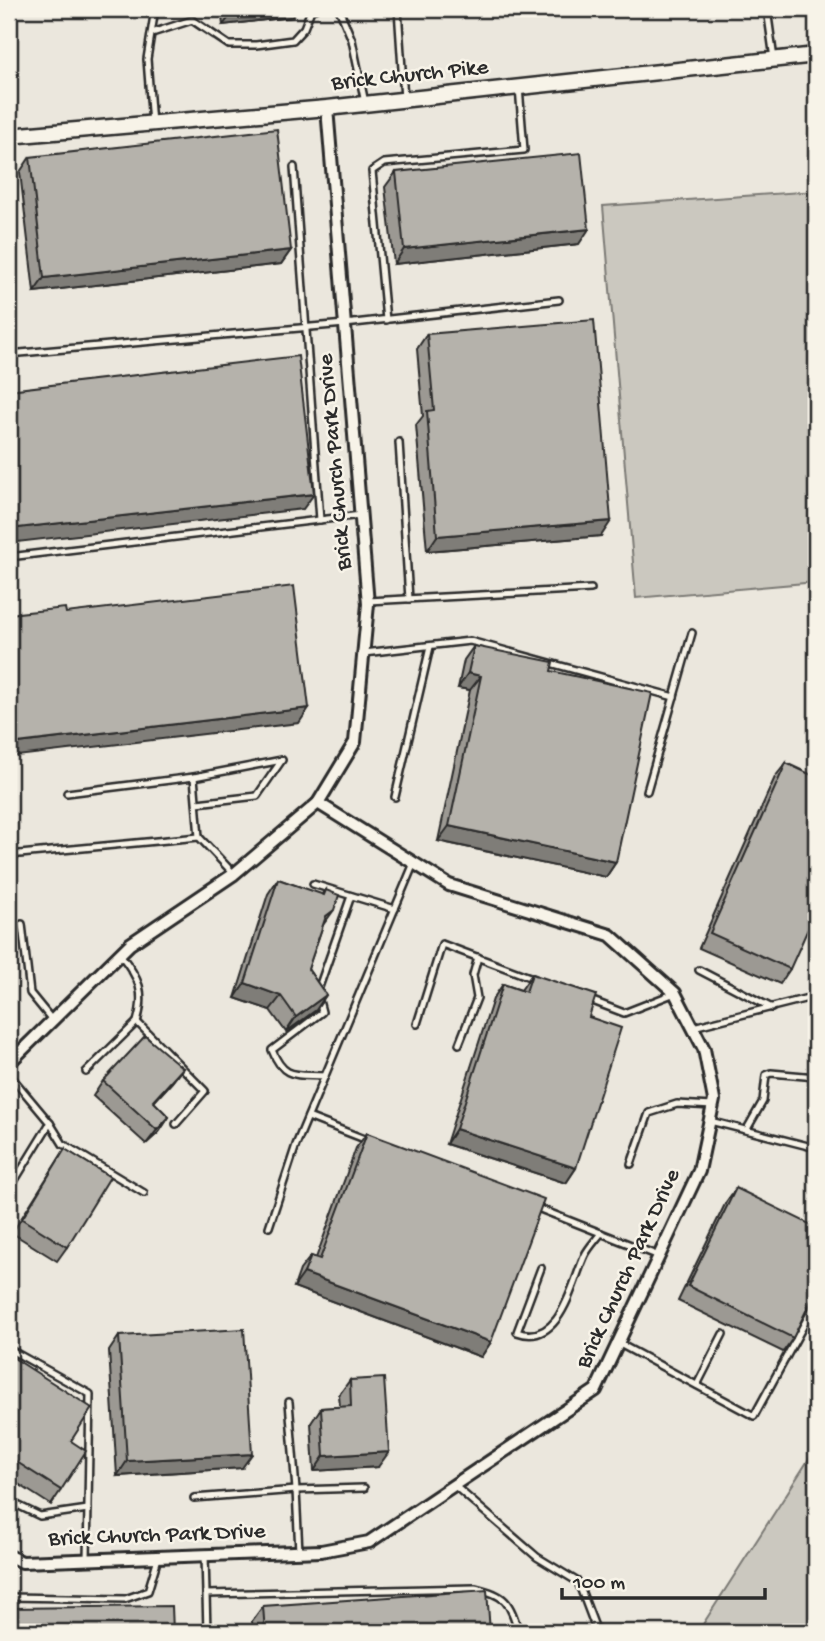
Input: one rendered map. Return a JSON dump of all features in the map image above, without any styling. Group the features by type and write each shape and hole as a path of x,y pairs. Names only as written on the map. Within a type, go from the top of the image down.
{"main road":[{"name":"Brick Church Pike","path":"9,136 327,108 816,55"}],"street":[{"name":"Brick Church Park Drive","path":"9,1063 120,954 234,874 317,803 355,742 368,601 327,108"},
{"name":"Brick Church Park Drive","path":"9,1556 22,1562 299,1552 321,1551 369,1542 596,1390 699,1171 713,1106 704,1049 675,993 610,935 449,885 317,803"}],"lane":[{"path":"152,124 147,59 155,9"},
{"path":"152,33 192,20 229,45 257,46 293,40 304,28 311,10 315,9"},
{"path":"339,9 352,40 365,103"},
{"path":"398,9 404,99"},
{"path":"766,9 774,59"},
{"path":"386,320 372,171 384,163 524,150 519,87"},
{"path":"294,167 320,520"},
{"path":"9,354 386,320 559,300"},
{"path":"398,442 409,599"},
{"path":"9,557 361,515"},
{"path":"368,601 591,589"},
{"path":"647,791 692,633"},
{"path":"364,653 470,640 674,697"},
{"path":"395,797 430,647"},
{"path":"67,793 194,777 282,760 257,796 197,803"},
{"path":"194,777 199,837 234,874"},
{"path":"9,855 199,837"},
{"path":"269,1227 308,1117 414,863"},
{"path":"313,884 395,909"},
{"path":"325,1076 290,1074 279,1068 272,1050 322,1012 317,993 351,896"},
{"path":"22,923 30,993 52,1020"},
{"path":"417,1024 442,944 539,981"},
{"path":"86,1072 137,1022 143,995 141,985 120,954"},
{"path":"459,1044 477,998 472,975 478,957"},
{"path":"699,970 772,1008"},
{"path":"588,999 624,1013 675,993"},
{"path":"693,1027 816,996"},
{"path":"137,1022 205,1091 176,1125"},
{"path":"747,1129 763,1101 766,1075 771,1073 816,1077"},
{"path":"9,1074 50,1123 63,1144 144,1193"},
{"path":"631,1164 649,1113 677,1104 713,1106"},
{"path":"308,1117 372,1142"},
{"path":"710,1121 816,1148"},
{"path":"9,1190 50,1123"},
{"path":"524,1202 659,1256"},
{"path":"541,1268 517,1332 523,1334 537,1334 548,1328 561,1315 586,1252 601,1233"},
{"path":"618,1343 754,1416 813,1308"},
{"path":"697,1385 723,1334"},
{"path":"9,1349 90,1394 87,1559"},
{"path":"289,1402 299,1552"},
{"path":"454,1485 537,1557 578,1582 597,1632"},
{"path":"194,1498 364,1488"},
{"path":"9,1501 40,1516 89,1508"},
{"path":"205,1555 207,1632"},
{"path":"9,1597 125,1599 148,1591 158,1557"},
{"path":"206,1594 475,1588 499,1593 511,1607 519,1632"}],"shaded area":[{"path":"816,191 816,582 636,598 603,206"},
{"path":"816,1448 816,1632 698,1632"}],"building":[{"path":"277,129 291,250 44,278 30,157"},
{"path":"581,153 589,229 404,249 396,172"},
{"path":"594,320 611,521 437,536 427,411 434,410 427,334"},
{"path":"298,356 314,494 9,529 9,390"},
{"path":"294,586 309,708 9,744 9,614 65,608 66,613"},
{"path":"474,646 553,662 551,671 652,693 616,862 449,826 481,676 468,673"},
{"path":"786,763 816,777 816,911 790,969 710,933"},
{"path":"278,879 324,895 326,890 339,895 334,910 326,916 308,969 326,995 296,1017 281,996 245,983"},
{"path":"532,974 596,995 589,1017 621,1028 576,1168 456,1129 503,984 526,992"},
{"path":"145,1036 183,1068 153,1101 169,1117 157,1130 103,1081"},
{"path":"367,1133 544,1199 491,1342 304,1273 311,1256 320,1259"},
{"path":"65,1149 110,1177 67,1247 22,1219"},
{"path":"736,1188 816,1227 816,1290 793,1338 688,1286"},
{"path":"244,1329 252,1454 127,1461 119,1336"},
{"path":"9,1355 92,1408 71,1441 86,1451 61,1490 9,1457"},
{"path":"384,1378 389,1452 324,1456 321,1408 351,1406 350,1380"},
{"path":"487,1590 490,1632 265,1632 263,1606"},
{"path":"172,1606 173,1632 9,1632 9,1608"}]}
